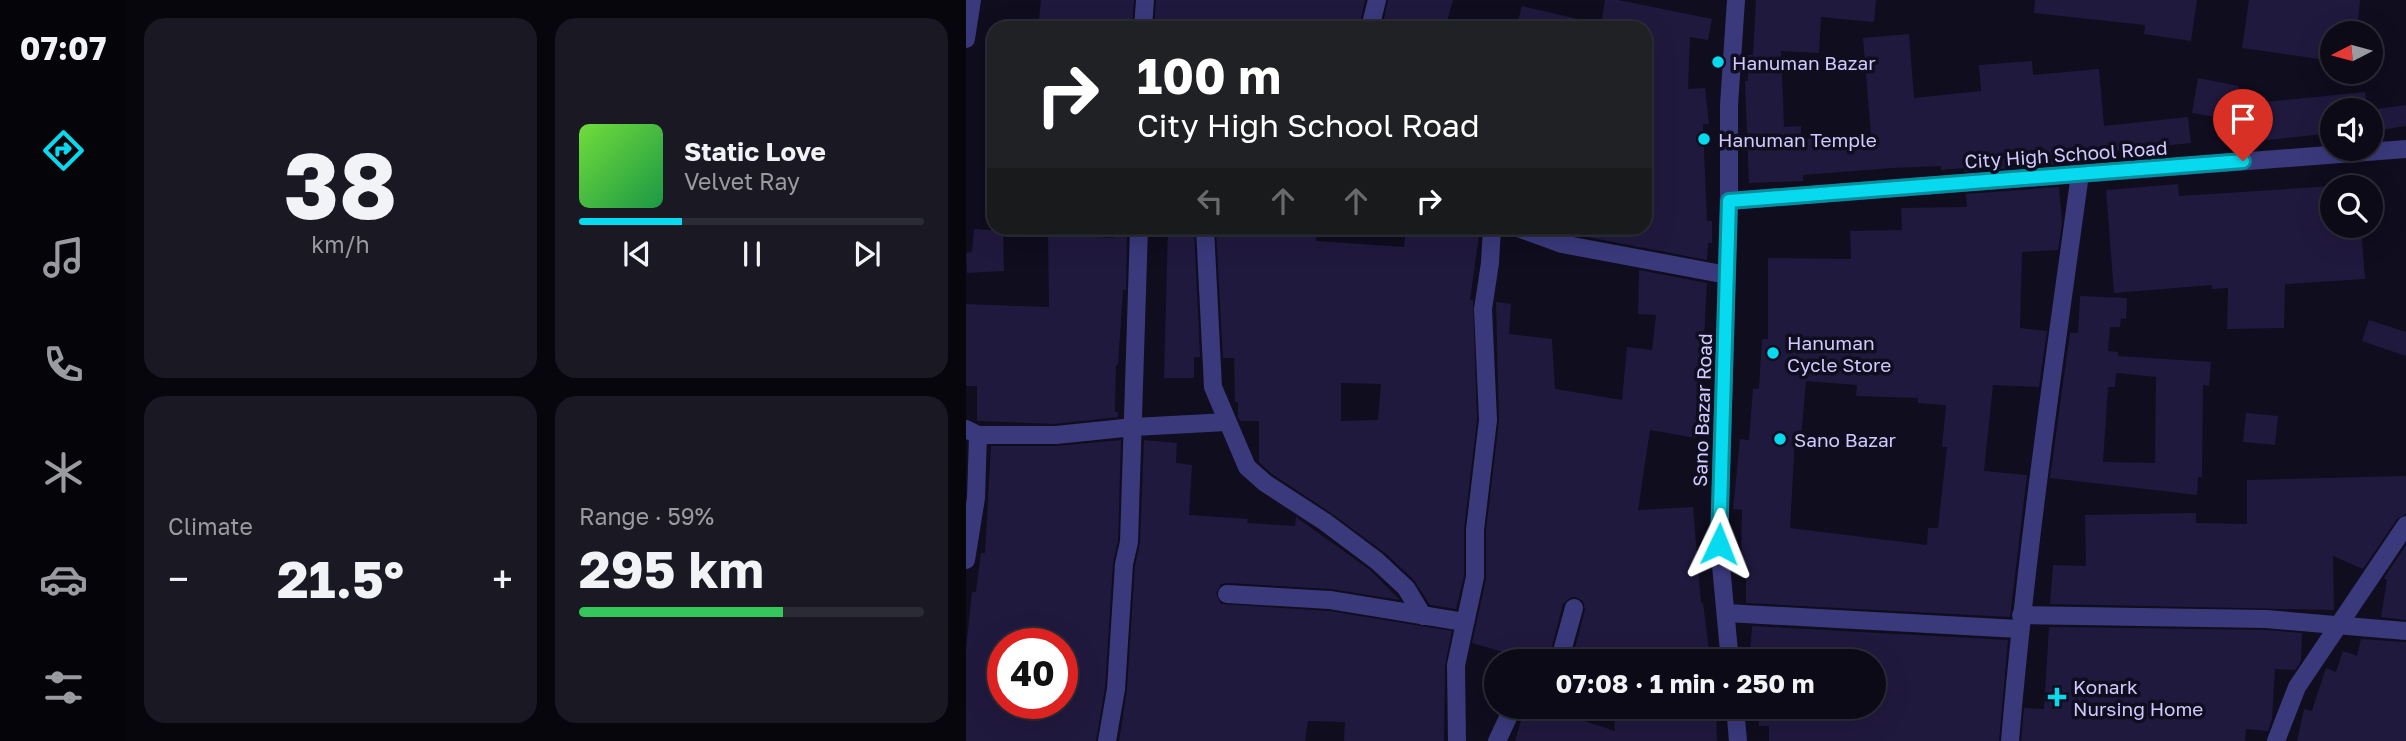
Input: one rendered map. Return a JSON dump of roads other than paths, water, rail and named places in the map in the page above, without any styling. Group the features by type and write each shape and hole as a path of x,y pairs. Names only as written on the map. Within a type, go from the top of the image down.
{"street":[{"path":"966,39 972,0"},
{"path":"1144,21 1145,0"},
{"path":"1372,21 1377,0"},
{"name":"Sano Bazar Road","path":"1729,649 1719,544 1729,201 1729,105 1736,0"},
{"name":"City High School Road","path":"1729,201 2406,149"},
{"path":"2010,741 2020,622 2080,174"},
{"path":"1107,741 1116,689 1124,564 1129,542 1139,235"},
{"path":"1205,235 1213,387 1247,467 1265,484 1325,522 1377,561 1406,588 1423,616"},
{"path":"1457,741 1456,664 1475,577 1475,530 1488,420 1483,309 1492,235"},
{"path":"1537,235 1562,244 1727,275"},
{"path":"966,560 975,498 972,432 1056,435 1227,422"},
{"path":"2276,741 2298,687 2406,525"},
{"path":"1227,594 1330,600 1465,622"},
{"path":"1563,649 1574,608"},
{"path":"1726,613 2020,622 2266,619 2406,631"},
{"path":"1497,741 1507,719"},
{"path":"1736,719 1738,741"}],"place":[{"name":"Hanuman Bazar","path":"1718,62"},
{"name":"Hanuman Temple","path":"1704,139"},
{"name":"Hanuman Cycle Store","path":"1773,353"},
{"name":"Sano Bazar","path":"1780,439"},
{"name":"Konark Nursing Home","path":"2057,697"}]}
